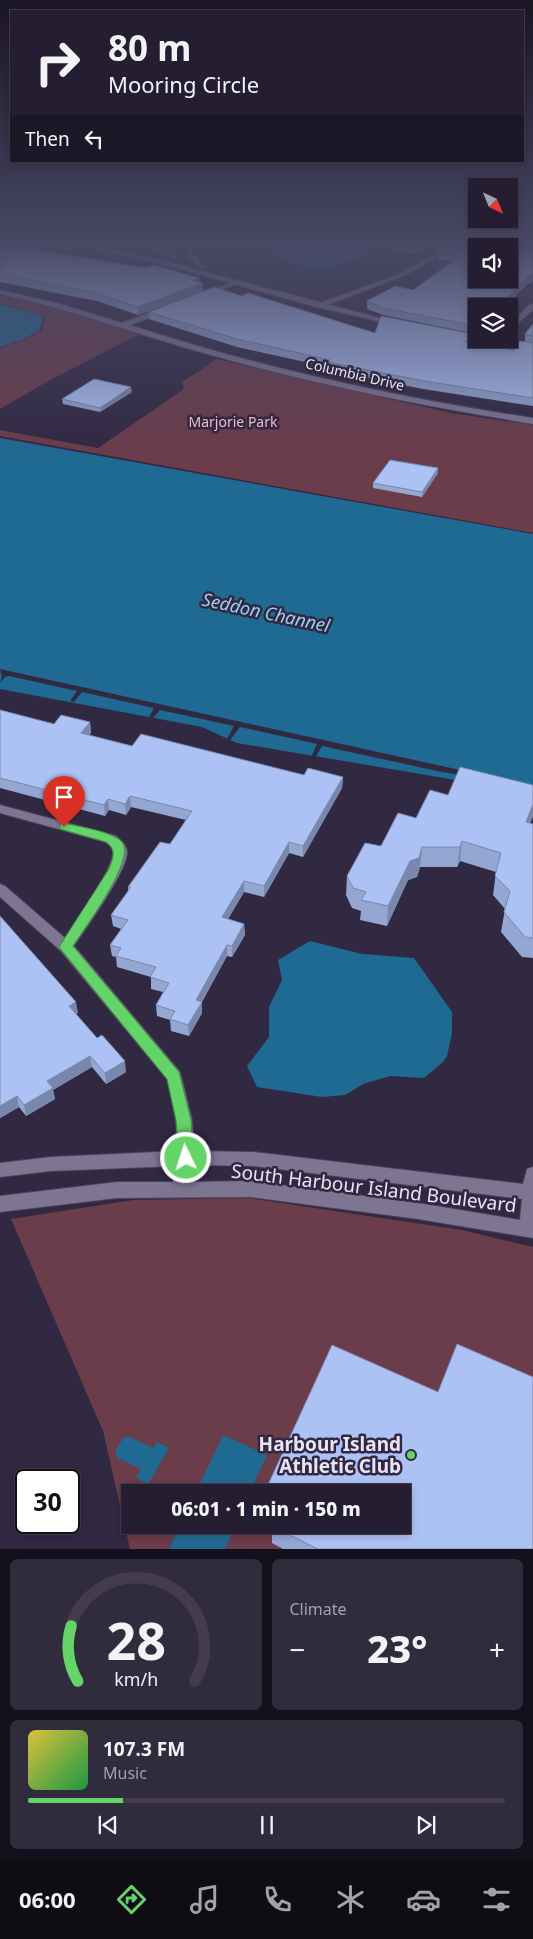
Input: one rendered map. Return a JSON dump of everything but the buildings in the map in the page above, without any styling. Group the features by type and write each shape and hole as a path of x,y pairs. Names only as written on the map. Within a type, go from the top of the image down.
{"street":[{"name":"Columbia Drive","path":"90,314 214,354 338,384 455,409 533,421"},
{"path":"124,325 153,314"},
{"path":"358,314 403,325"},
{"path":"450,334 468,337"},
{"path":"518,344 533,348"},
{"path":"0,809 111,839 118,845 120,855 115,870 66,947"},
{"path":"0,889 66,947 174,1077 184,1120 186,1158 180,1189"},
{"name":"South Harbour Island Boulevard","path":"0,1170 51,1164 186,1158 253,1159 532,1193"},
{"path":"531,1230 533,1174"},
{"name":"South Harbour Island Boulevard","path":"0,1204 117,1190 250,1189 418,1211 531,1230"}],"green space":[{"path":"39,314 80,314 140,334 50,380 0,409 0,348 26,339 42,330 45,316"},
{"name":"Marjorie Park","path":"217,359 451,413 533,425 533,533 0,436 0,430 98,448 184,389 182,382"},
{"path":"247,1198 462,1230 533,1247 533,1549 130,1549 127,1534 411,1534 411,1484 121,1484 121,1510 103,1431 11,1219 133,1200"}],"water":[{"path":"0,314 43,316 40,330 24,339 0,347"},
{"name":"Seddon Channel","path":"0,438 533,534 533,797 456,780 237,743 202,727 0,689"},
{"path":"310,941 362,954 414,958 452,1012 452,1033 447,1056 443,1062 424,1078 390,1076 363,1084 345,1095 322,1097 257,1087 247,1066 269,1037 269,1007 282,980 278,960"},
{"path":"223,1435 267,1455 254,1484 200,1484"},
{"path":"130,1437 153,1448 157,1442 169,1448 148,1484 136,1478 141,1469 118,1458 115,1452 123,1438"},
{"path":"176,1534 232,1534 225,1549 169,1549"}],"pier":[{"path":"0,669 533,787 442,772 322,746 315,758 311,757 317,744 240,727 230,740 227,739 234,726 160,710 153,718 149,717 154,708 82,692 74,702 70,701 77,691 9,676 5,677 0,683 2,677"}],"place":[{"name":"Harbour Island Athletic Club","path":"411,1455"}],"route":[{"path":"64,827 111,839 118,845 120,855 115,870 66,947 174,1077 184,1120 186,1158"}]}
